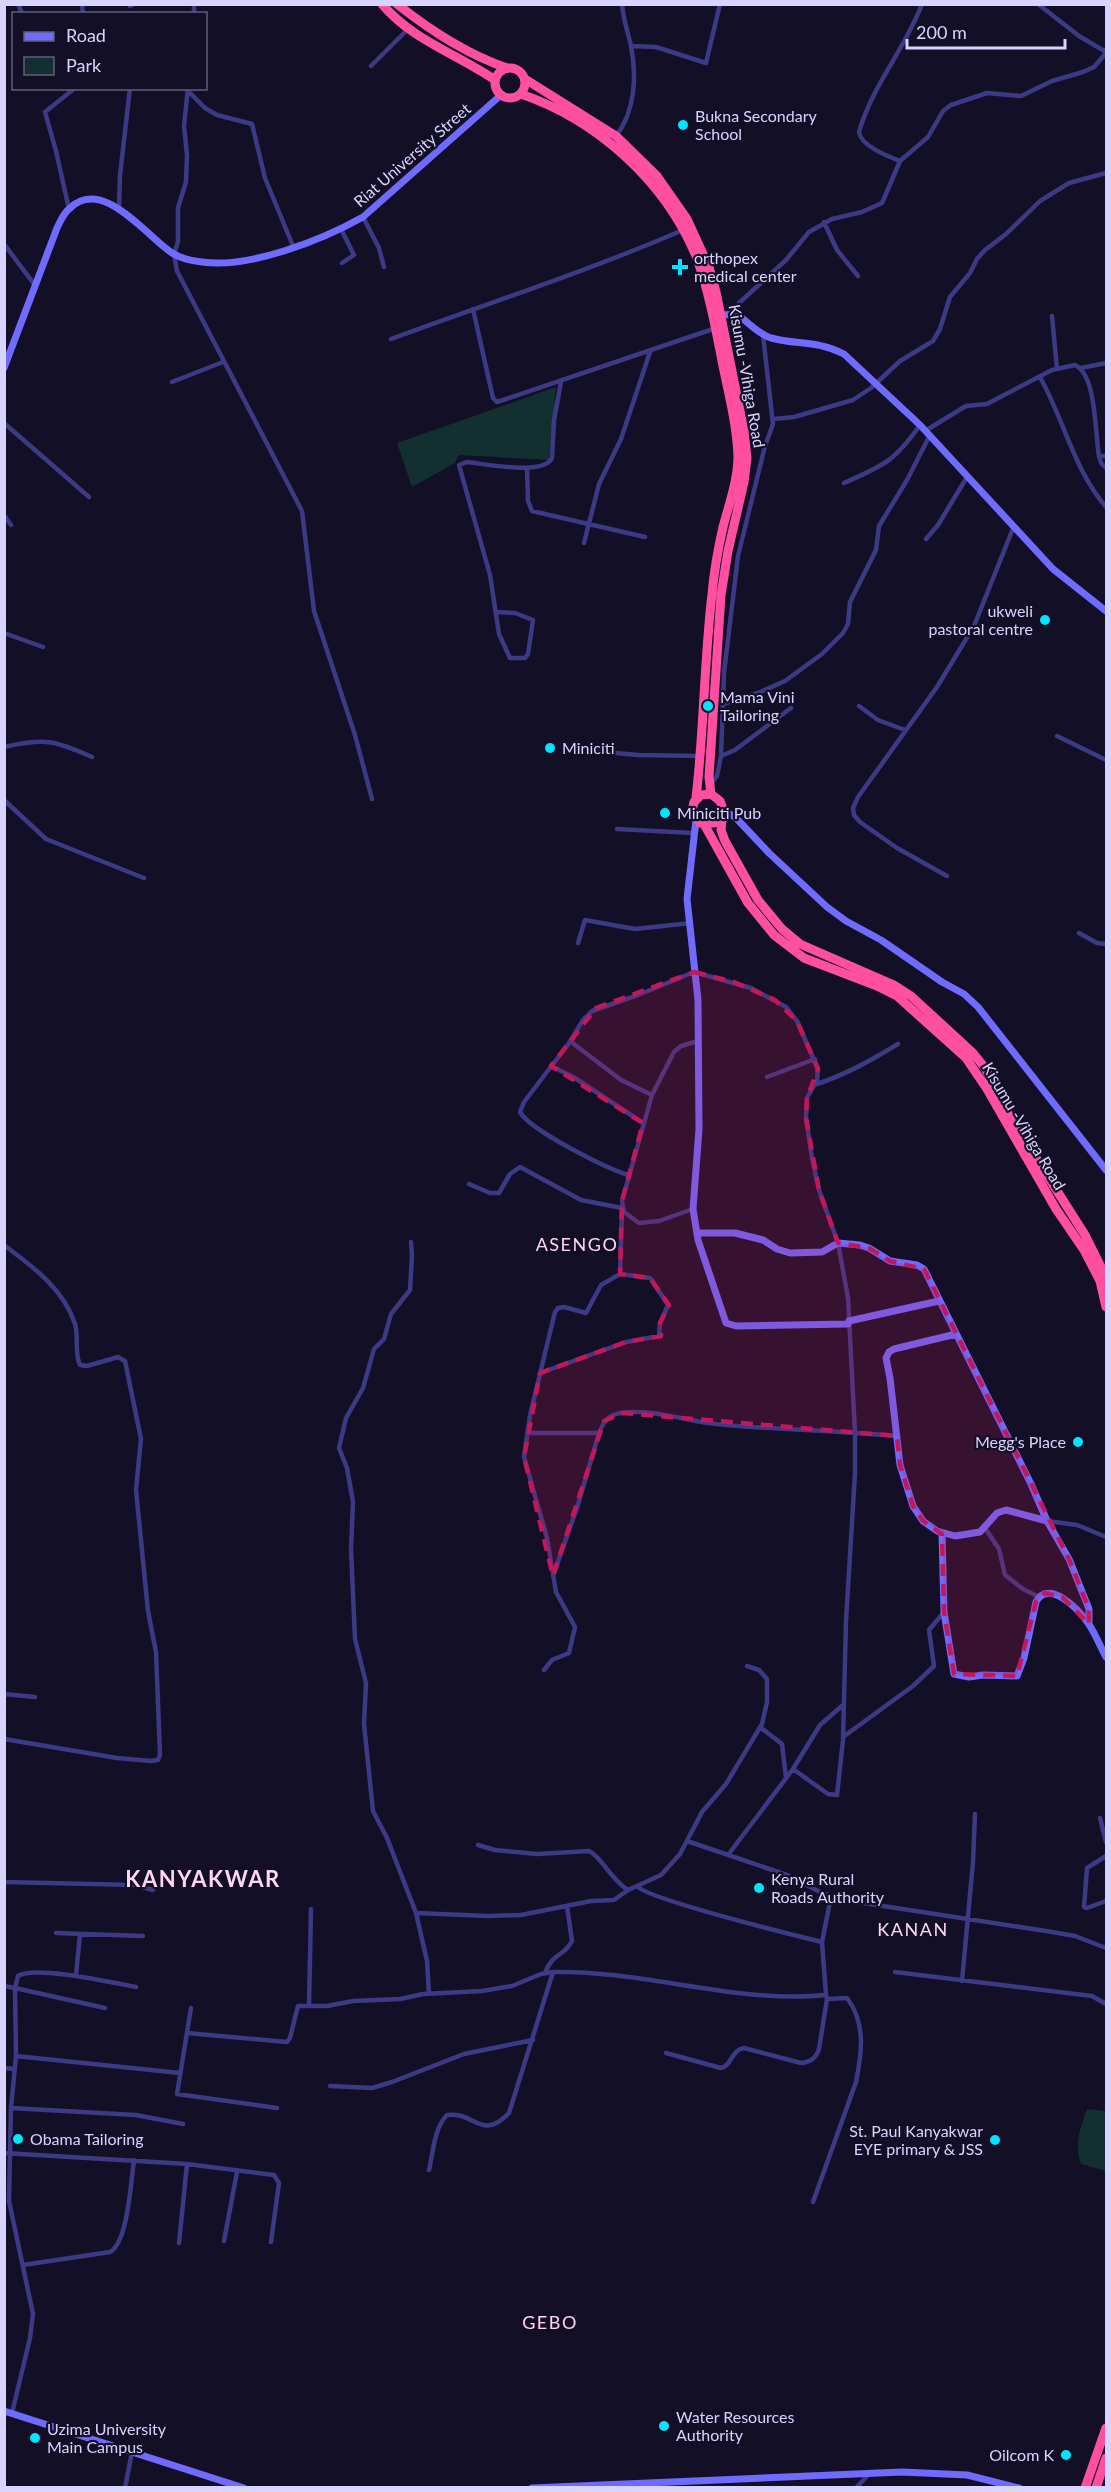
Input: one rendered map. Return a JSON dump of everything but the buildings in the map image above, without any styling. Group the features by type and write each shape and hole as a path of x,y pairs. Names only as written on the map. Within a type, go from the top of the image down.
{"highway":[{"path":"382,4 408,29 495,80"},
{"path":"398,4 432,31 488,62 519,70 525,79 525,84 521,94 512,98 501,95 496,89 495,80 499,72 507,68"},
{"name":"Kisumu -Vihiga Road","path":"525,79 616,136 657,176 687,219 709,267 722,315 744,431 747,464 728,550 721,595 710,790"},
{"name":"Kisumu -Vihiga Road","path":"521,94 553,107 610,144 632,162 650,183 683,230 696,256 716,328 738,455 737,472 722,529 712,595 696,798"},
{"path":"710,790 720,801 722,813 714,823 700,822 692,811 696,798 710,790"},
{"name":"Kisumu -Vihiga Road","path":"722,813 723,836 741,872 765,910 782,929 800,944 875,976 911,996 973,1053 992,1080 1010,1117 1107,1276"},
{"name":"Kisumu -Vihiga Road","path":"700,822 748,903 774,935 804,958 897,996 966,1058 987,1089 1056,1209 1084,1250 1100,1281 1107,1307"},
{"path":"1085,2487 1107,2428"},
{"path":"1096,2487 1107,2458"},
{"path":"1101,2487 1107,2473"}],"street":[{"path":"18,4 21,11"},
{"path":"616,136 626,123 632,100 633,64 622,4"},
{"path":"631,46 656,47 706,63 720,4"},
{"path":"900,161 865,142 859,136 859,132 870,101 915,24 922,4"},
{"path":"736,314 739,303 786,260 806,235 824,222 844,214 862,212 882,202 900,161 928,137 943,111 951,105 987,93 1021,96 1052,81 1094,67 1107,53 1079,36 1038,4"},
{"path":"371,66 408,29"},
{"path":"4,368 34,284 57,228 69,209 45,112 72,90"},
{"path":"118,208 130,90"},
{"path":"187,90 184,126 188,155 186,182 178,205 178,242 174,254 180,278 302,511 314,611 355,735 372,799"},
{"path":"188,90 211,112 252,124 265,178 293,246"},
{"name":"Riat University Street","path":"69,209 82,201 93,200 118,208 174,254 202,262 229,263 252,260 341,229 363,217 501,95"},
{"path":"774,419 794,417 854,400 876,384 900,361 933,341 940,329 950,297 985,250 1006,234 1040,201 1069,183 1107,173"},
{"path":"363,217 379,248 384,267"},
{"path":"824,222 837,250 858,276"},
{"path":"341,229 354,255 342,263"},
{"path":"392,339 561,279 683,230"},
{"path":"4,244 34,284"},
{"path":"472,309 495,402 561,382 716,328"},
{"path":"722,315 736,314 764,335 772,338 811,342 844,354 925,430 1064,579 1107,611"},
{"path":"1052,316 1057,369"},
{"path":"710,790 716,780 721,756 730,611 738,556 774,419 765,360 764,335"},
{"path":"584,543 599,484 621,439 650,352"},
{"path":"172,382 223,362"},
{"path":"844,483 892,459 925,430 966,406 987,404 1057,369 1075,365 1081,368 1107,363"},
{"path":"1081,368 1095,408 1099,456 1101,463 1107,468"},
{"path":"1040,377 1052,399 1078,463 1107,507"},
{"path":"496,612 514,613 533,620 528,654 525,658 512,659 508,656 499,634 490,575 459,465 467,462 527,468 541,467 552,460 554,420 561,382"},
{"path":"4,423 89,496"},
{"path":"723,704 758,693 785,681 822,654 843,633 848,624 850,602 876,550 879,526 907,480 925,430"},
{"path":"1099,456 1107,456"},
{"path":"527,468 528,501 532,511 645,537"},
{"path":"926,539 938,525 968,477"},
{"path":"4,515 11,525"},
{"path":"947,876 897,848 860,822 853,812 858,797 937,687 974,626 1014,526"},
{"path":"4,633 43,647"},
{"path":"859,706 878,720 905,730"},
{"path":"721,756 735,750 791,708"},
{"path":"1057,736 1107,760"},
{"path":"4,747 46,740 73,748 92,757"},
{"path":"582,750 700,756"},
{"path":"4,800 46,838 144,878"},
{"path":"722,813 736,819 769,853 846,921 882,940 942,982 964,994 978,1006 1107,1170"},
{"path":"700,822 693,833 687,899 698,1000 699,1129 693,1209 697,1233 726,1323 736,1326 849,1322 939,1301"},
{"path":"617,829 693,833"},
{"path":"578,943 585,920 634,929 691,923"},
{"path":"1079,933 1097,943 1107,944"},
{"path":"628,1175 601,1165 547,1134 521,1114 524,1102 583,1020 596,1008 638,995 694,972 751,988 786,1007 797,1021 818,1069 806,1102 807,1133 819,1190 837,1243 848,1298 855,1433 843,1738 837,1795 828,1794 793,1769"},
{"path":"570,1041 621,1080 652,1095"},
{"path":"620,1274 622,1208 628,1175 652,1095 674,1052 681,1046 698,1041"},
{"path":"814,1085 867,1064 898,1044"},
{"path":"767,1077 815,1059"},
{"path":"551,1066 575,1078 643,1123"},
{"path":"469,1184 490,1193 499,1193 510,1174 520,1167 581,1200 622,1208 635,1222 643,1223 674,1217 693,1209"},
{"path":"697,1233 735,1233 763,1240 777,1249 790,1253 822,1252 837,1243 869,1248 890,1261 920,1266 956,1334 1047,1521 1069,1559 1089,1609 1089,1624"},
{"path":"411,1242 410,1290 391,1314 386,1334 374,1349 363,1388 345,1418 339,1448 347,1468 352,1502 351,1549 355,1639 366,1683 364,1724 373,1811 387,1838 416,1913 428,1961 429,1994"},
{"path":"4,1245 34,1268 57,1291 70,1312 78,1337 80,1365 87,1366 120,1357 128,1372 141,1439 136,1490 148,1611 156,1652 160,1755 155,1761 129,1759 4,1739"},
{"path":"540,1373 626,1342 660,1336 660,1323 668,1305 655,1282 646,1277 620,1274 602,1285 586,1313 564,1307 558,1308 548,1338 540,1373 527,1433 524,1457 547,1538 556,1592 574,1622 576,1630 569,1653 552,1660 544,1670"},
{"path":"956,1334 894,1349 887,1354 900,1465 914,1506 923,1521 942,1533 967,1535 980,1532 993,1516 1006,1509 1047,1521 1077,1525 1107,1537"},
{"path":"554,1576 577,1509 599,1433 607,1418 623,1413 665,1414 707,1423 898,1436"},
{"path":"527,1433 599,1433"},
{"path":"985,1528 999,1549 1005,1575 1016,1584 1039,1596 1049,1593 1062,1597 1089,1624 1107,1657"},
{"path":"942,1533 944,1612 954,1674 1016,1677 1019,1674 1032,1614 1039,1596"},
{"path":"843,1738 913,1686 934,1666 929,1630 944,1612"},
{"path":"416,1913 505,1916 597,1900 614,1900 628,1890 665,1872 687,1841 702,1812 726,1784 765,1715 767,1679 759,1670 747,1666"},
{"path":"4,1694 35,1697"},
{"path":"728,1856 793,1769 820,1725 843,1705"},
{"path":"760,1727 783,1744 786,1778"},
{"path":"962,1981 975,1814"},
{"path":"1100,1818 1107,1842"},
{"path":"687,1841 787,1875 831,1897 1075,1936 1107,1948"},
{"path":"478,1845 495,1850 537,1854 589,1851 595,1854 614,1880 628,1890"},
{"path":"1107,1856 1087,1868 1083,1906 1087,1908 1107,1901"},
{"path":"4,1882 135,1885 153,1890"},
{"path":"637,1886 642,1892 683,1905 822,1942"},
{"path":"666,2053 721,2068 728,2065 735,2051 744,2048 801,2063 817,2055 826,1997 822,1942 831,1897"},
{"path":"545,1973 553,1957 566,1950 572,1941 567,1906"},
{"path":"309,2006 311,1909"},
{"path":"56,1933 143,1936"},
{"path":"76,1975 80,1935"},
{"path":"429,2170 437,2133 441,2121 447,2115 458,2115 488,2127 499,2123 509,2113 553,1972"},
{"path":"188,2033 287,2042 290,2038 296,2007 500,1989 553,1972 668,1982 754,1994 847,1998 855,2008 862,2042 856,2082 813,2202"},
{"path":"895,1972 1092,1996 1107,2004"},
{"path":"136,1987 76,1975 23,1973 18,1976 15,1988 16,2056 7,2153 11,2210 32,2303 33,2324 8,2412 244,2487"},
{"path":"4,1986 105,2008"},
{"path":"191,2008 176,2091 179,2095 277,2108"},
{"path":"330,2086 372,2088 464,2054 533,2040"},
{"path":"16,2056 180,2073"},
{"path":"4,2068 15,2069"},
{"path":"12,2108 136,2115 183,2124"},
{"path":"7,2153 186,2164 237,2172 272,2174 279,2180 271,2242"},
{"path":"23,2265 110,2252 115,2249 122,2237 134,2160"},
{"path":"178,2243 186,2164"},
{"path":"224,2241 237,2172"},
{"path":"4,2210 11,2210"},
{"path":"125,2487 132,2452"},
{"path":"532,2487 902,2472 967,2475 1019,2487"},
{"path":"856,2487 870,2473"}],"highlighted area":[{"path":"694,972 734,982 775,1000 797,1021 818,1069 807,1098 806,1118 819,1190 838,1243 869,1248 890,1261 924,1269 1069,1559 1089,1609 1089,1624 1062,1597 1045,1593 1036,1602 1017,1676 954,1674 944,1612 942,1534 923,1521 913,1506 900,1465 897,1436 623,1413 604,1421 553,1576 524,1457 540,1373 626,1342 661,1336 660,1323 669,1305 650,1278 620,1274 622,1201 643,1123 551,1066 596,1008"}],"green space":[{"path":"556,387 549,460 459,455 455,463 412,487 397,443"},
{"path":"1087,2109 1106,2111 1106,2171 1081,2164 1078,2143"}],"place":[{"name":"Bukna Secondary School","path":"683,125"},
{"name":"orthopex medical center","path":"680,267"},
{"name":"ukweli pastoral centre","path":"1045,620"},
{"name":"Mama Vini Tailoring","path":"708,706"},
{"name":"Miniciti","path":"550,748"},
{"name":"Miniciti Pub","path":"665,813"},
{"name":"Megg's Place","path":"1078,1442"},
{"name":"Kenya Rural Roads Authority","path":"759,1888"},
{"name":"Obama Tailoring","path":"18,2139"},
{"name":"St. Paul Kanyakwar EYE primary & JSS","path":"995,2140"},
{"name":"Water Resources Authority","path":"664,2426"},
{"name":"Uzima University Main Campus","path":"35,2438"},
{"name":"Oilcom K","path":"1066,2455"}],"district":[{"name":"ASENGO","path":"577,1245"},
{"name":"KANYAKWAR","path":"203,1879"},
{"name":"KANAN","path":"913,1930"},
{"name":"GEBO","path":"550,2323"}]}
